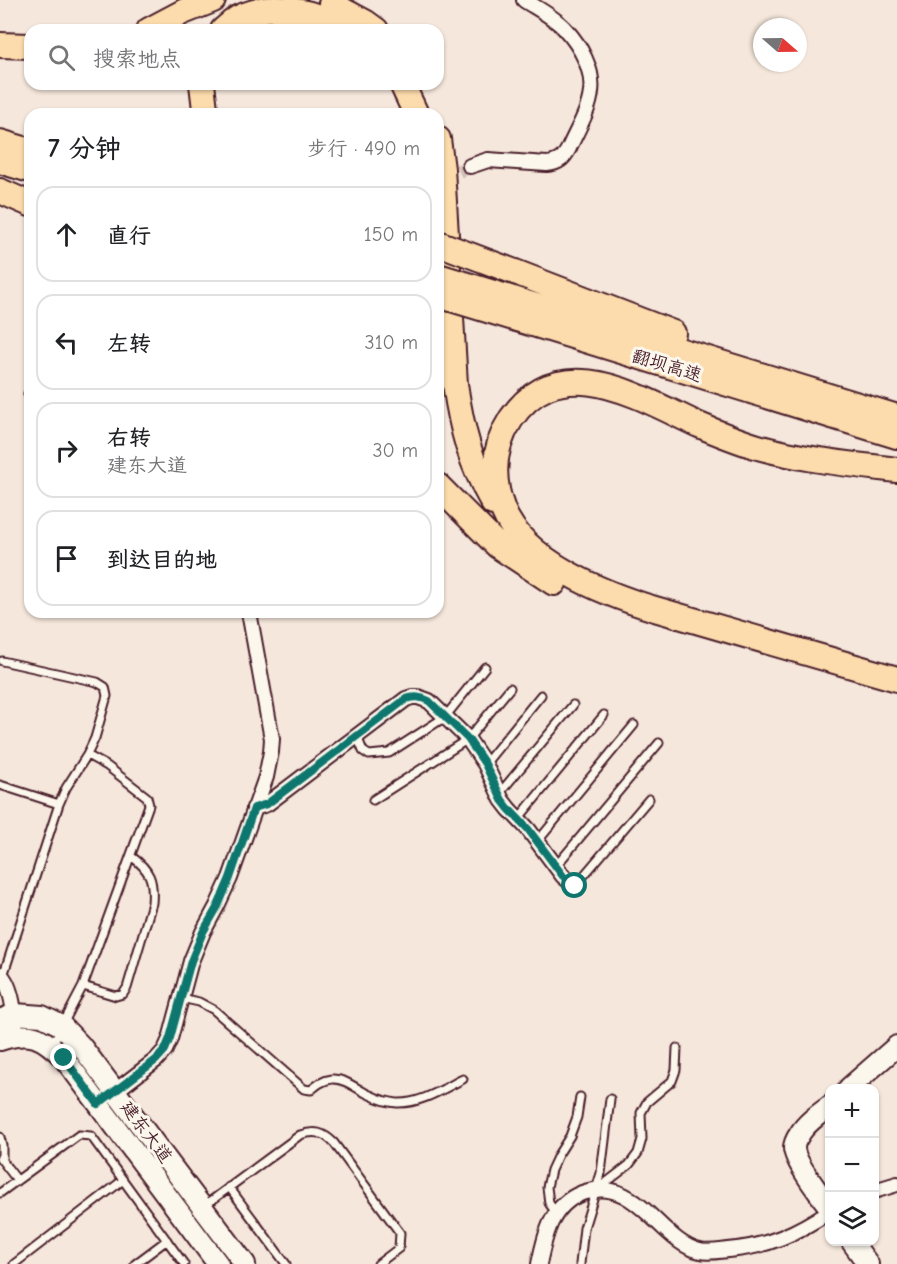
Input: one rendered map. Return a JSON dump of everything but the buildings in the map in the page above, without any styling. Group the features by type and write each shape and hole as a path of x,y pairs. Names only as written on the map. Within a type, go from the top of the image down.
{"highway":[{"path":"160,24 213,0"},
{"path":"320,0 345,10 368,24"},
{"path":"230,24 238,18 256,11 275,8 305,12 338,24"},
{"path":"0,45 24,46"},
{"path":"203,90 205,108"},
{"path":"405,90 413,108"},
{"path":"422,90 430,108"},
{"path":"0,191 24,201"},
{"path":"444,202 455,384 464,438 479,477 495,506 513,529 552,563 600,590 655,609 897,679"},
{"path":"444,245 866,407"},
{"name":"翻坝高速","path":"444,279 515,309 897,436"},
{"name":"翻坝高速","path":"444,296 515,309 897,417"},
{"path":"513,529 505,514 496,481 495,464 504,430 513,416 538,393 570,382 587,381 617,388 728,437 766,449 817,460 897,470"},
{"path":"444,413 449,440 469,489 500,535 540,574"},
{"path":"444,492 498,546 565,590 621,615 897,695"}],"street":[{"path":"470,166 488,160 547,164 561,160 566,155 588,105 591,77 581,51 565,29 524,0"},
{"path":"98,1104 156,1060 165,1050 191,961 226,887 266,777 272,739 250,618"},
{"path":"254,808 267,804 406,699 424,698 468,739 485,764 509,809 563,876 575,886"},
{"path":"2,975 7,983 8,1038"},
{"name":"建东大道","path":"8,1017 42,1016 62,1026 81,1046 245,1264"},
{"name":"建东大道","path":"8,1038 37,1037 64,1058 218,1264"},
{"path":"855,1084 897,1046"},
{"path":"539,1264 546,1234 556,1213 575,1196 597,1190 624,1195 643,1208 674,1237 699,1251 708,1252 764,1245 790,1235 825,1213 797,1159 794,1148 804,1128 825,1110"},
{"path":"879,1189 897,1184"},
{"path":"855,1246 868,1264"}],"lane":[{"path":"2,661 97,682 105,687 106,696 95,738 59,804 2,975"},
{"path":"357,736 363,751 369,755 389,753 445,717 485,667"},
{"path":"373,800 468,739 510,688"},
{"path":"485,764 541,695"},
{"path":"500,794 573,705"},
{"path":"518,819 604,715"},
{"path":"537,842 634,725"},
{"path":"556,866 659,743"},
{"path":"51,1046 83,986 149,805 147,797 107,766 87,755"},
{"path":"0,785 59,804"},
{"path":"575,886 649,799"},
{"path":"83,986 116,996 123,994 127,988 152,903 153,888 149,874 131,856"},
{"path":"181,998 199,1002 214,1010 304,1089 311,1090 333,1079 342,1080 382,1100 408,1103 463,1079"},
{"path":"597,1190 629,1166 638,1153 642,1139 641,1113 647,1102 672,1081 676,1070 677,1048"},
{"path":"556,1213 549,1203 548,1187 551,1170 570,1136 577,1117 580,1097"},
{"path":"580,1264 584,1228 601,1173 610,1099"},
{"path":"185,1220 300,1135 319,1132 334,1143 400,1233 399,1248 378,1264"},
{"path":"0,1193 79,1135 91,1136 184,1264"},
{"path":"0,1137 1,1159 17,1180"},
{"path":"14,1264 123,1180"},
{"path":"229,1187 286,1264"},
{"path":"135,1264 167,1240"}],"tunnel":[{"path":"444,179 470,166"}],"route":[{"path":"64,1058 98,1104 156,1060 165,1050 170,1038 191,961 230,878 254,808 267,804 406,699 418,697 429,701 468,739 485,764 502,800 528,829 563,876 575,886"}]}
